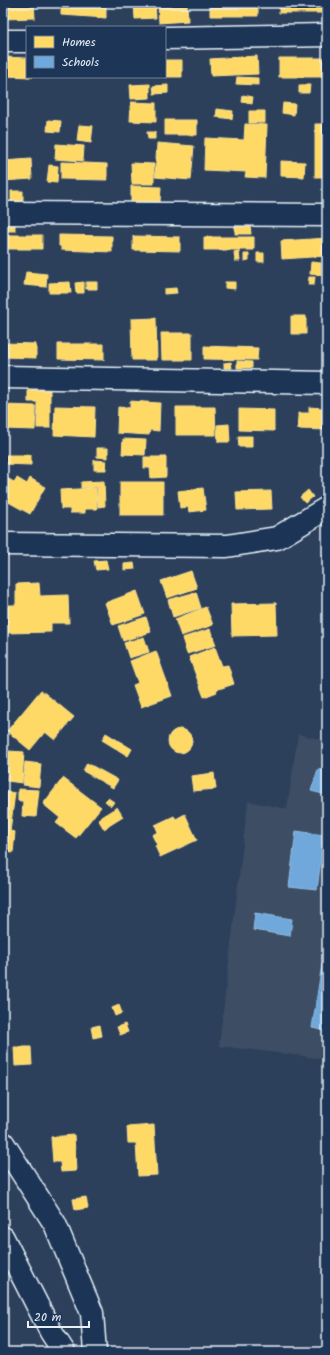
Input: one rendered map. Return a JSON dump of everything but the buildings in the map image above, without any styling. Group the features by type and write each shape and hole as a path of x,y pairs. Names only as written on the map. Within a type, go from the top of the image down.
{"street":[{"path":"166,38 327,35"},
{"path":"3,41 26,41"},
{"path":"3,214 327,215"},
{"path":"3,377 327,383"},
{"path":"3,544 227,546 277,538 327,508"},
{"path":"3,1143 55,1224 92,1313 95,1352"},
{"path":"3,1238 52,1342 64,1352"}],"shaded area":[{"path":"298,734 327,741 327,1059 219,1046 248,801 287,809"}]}
